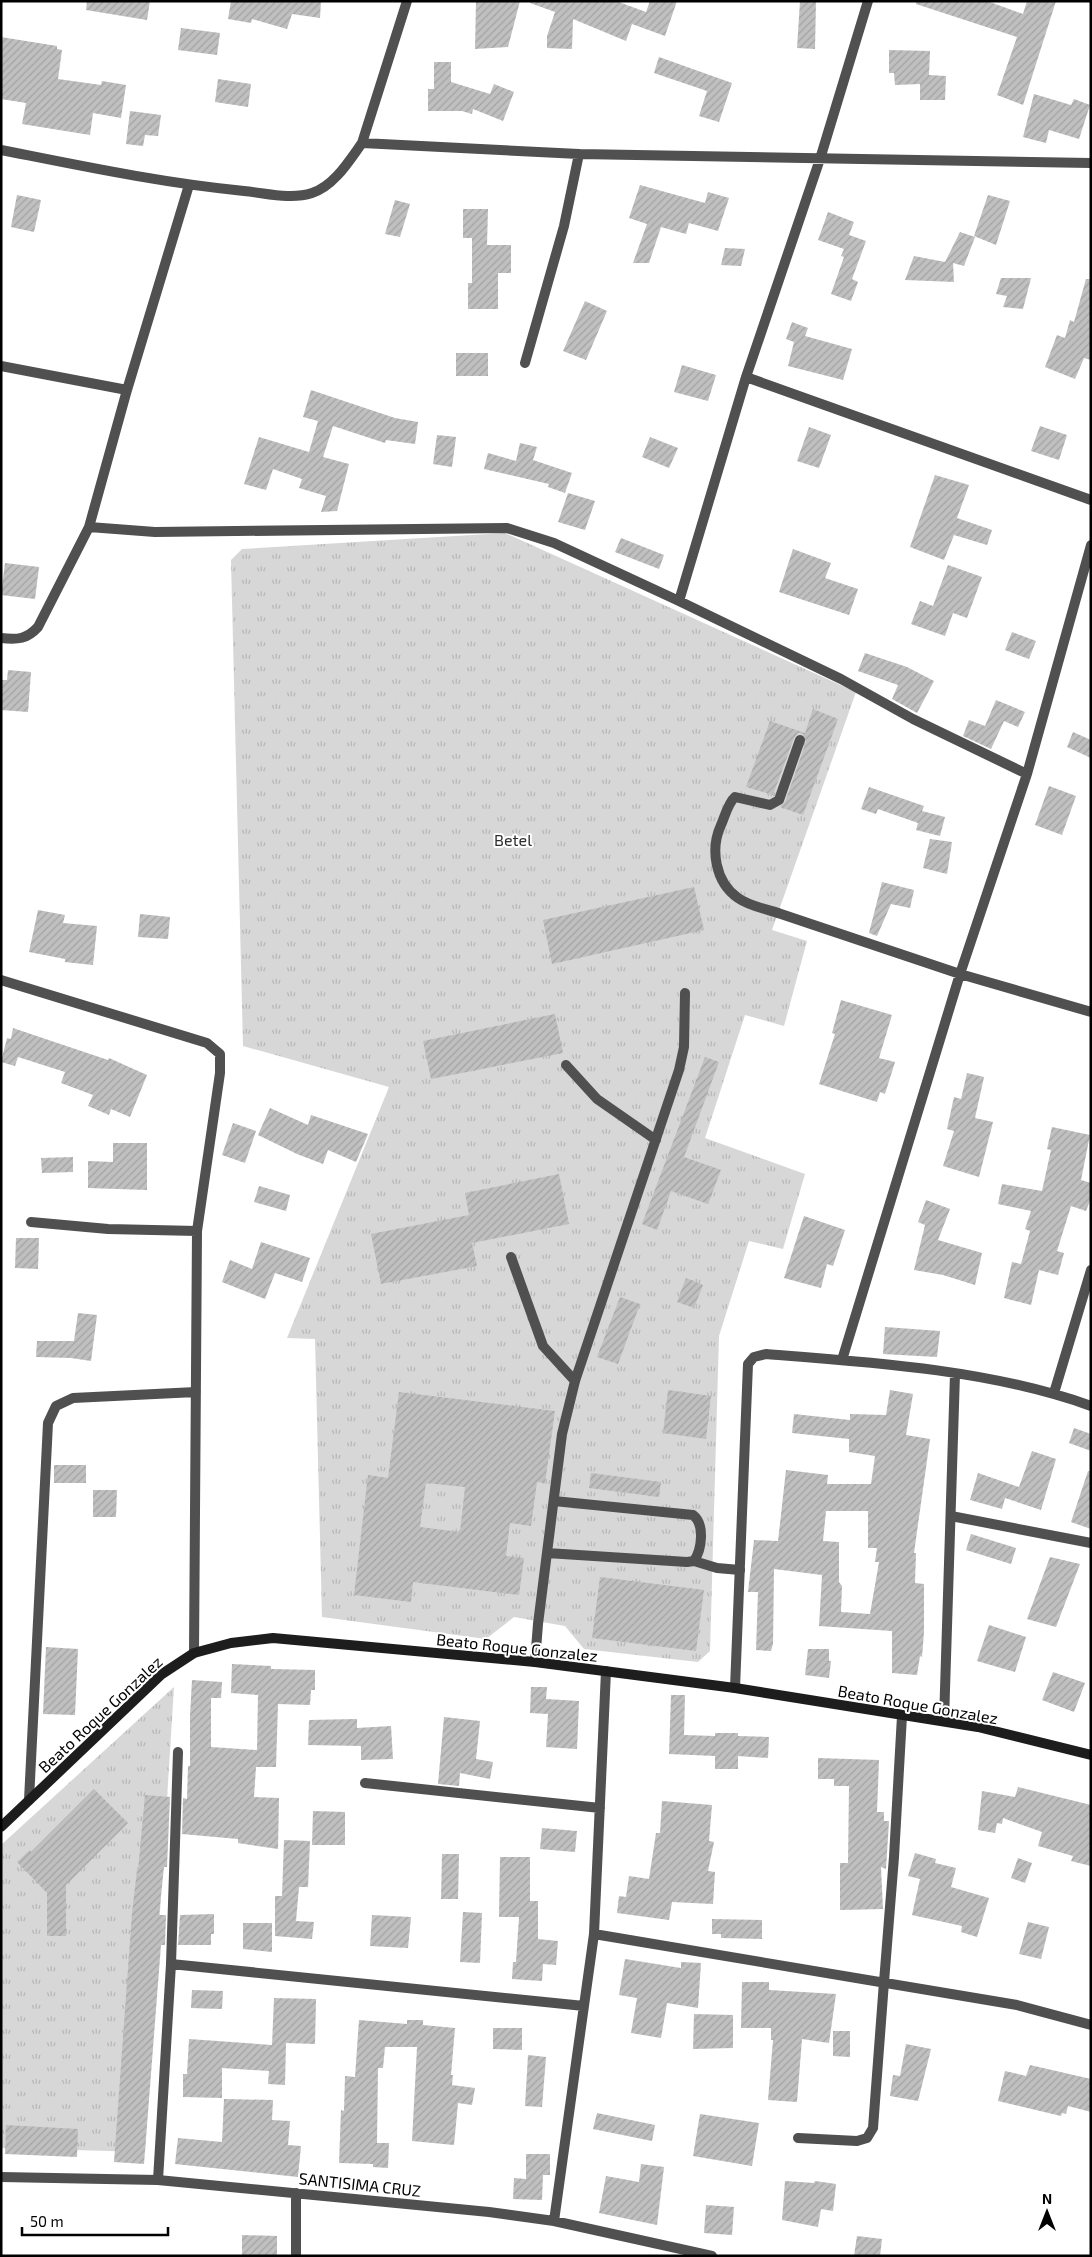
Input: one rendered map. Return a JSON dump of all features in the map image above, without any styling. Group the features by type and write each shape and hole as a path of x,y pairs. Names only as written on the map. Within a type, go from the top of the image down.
{"street":[{"path":"1,150 189,186 295,196 313,193 340,172 362,143 407,1"},
{"path":"679,601 746,377 820,159 868,1"},
{"path":"362,143 579,154 1091,163"},
{"path":"525,363 564,226 579,154"},
{"path":"1,638 29,637 38,627 89,527 127,390 189,186"},
{"path":"1,366 127,390"},
{"path":"746,377 1091,500"},
{"path":"89,527 155,532 507,528 554,542 679,601 841,679 912,719 1026,774"},
{"path":"842,1360 960,974 1026,774 1091,545"},
{"path":"800,740 779,800 770,805 735,797 717,833 714,848 718,869 728,890 740,899 778,913 960,974 1091,1012"},
{"path":"1,980 207,1043 220,1054 220,1073 198,1231 194,1653"},
{"path":"535,1662 562,1434 575,1381 656,1140 682,1055 685,994"},
{"path":"566,1065 598,1099 656,1140"},
{"path":"30,1222 108,1229 198,1231"},
{"path":"511,1257 543,1346 575,1381"},
{"path":"1054,1393 1091,1270"},
{"path":"735,1688 748,1364 754,1357 766,1354 842,1360 954,1374 1054,1393 1091,1406"},
{"path":"944,1721 954,1374"},
{"path":"29,1800 48,1423 56,1406 73,1398 196,1392"},
{"path":"554,1501 693,1515 698,1518 701,1525 699,1553 694,1560"},
{"path":"951,1516 1091,1543"},
{"path":"547,1553 687,1562 694,1560 717,1568 740,1570"},
{"name":"Beato Roque Gonzalez","path":"1,1827 162,1674 194,1653 231,1643 273,1638 535,1662 735,1688 902,1716 944,1721 1091,1755"},
{"path":"554,2221 594,1934 606,1672"},
{"path":"798,2138 857,2141 867,2138 872,2128 894,1857 902,1716"},
{"path":"158,2180 171,1964 178,1752"},
{"path":"365,1783 600,1808"},
{"path":"594,1934 1017,2005 1091,2025"},
{"path":"171,1964 584,2006"},
{"name":"SANTISIMA CRUZ","path":"1,2177 158,2180 489,2212 554,2221 672,2251 712,2256"},
{"path":"296,2193 296,2256"}],"green space":[{"name":"Betel","path":"505,533 856,692 772,930 807,941 784,1026 745,1015 705,1138 805,1174 783,1249 749,1241 719,1336 710,1651 698,1662 584,1649 565,1626 514,1617 486,1639 322,1617 315,1339 287,1338 389,1087 243,1046 231,560 242,549"},
{"path":"174,1687 145,2152 1,2148 1,1845"}],"building":[{"path":"87,1 150,1 147,20 86,10"},
{"path":"231,1 321,1 320,18 292,14 287,29 252,19 251,23 228,19"},
{"path":"476,1 520,1 508,47 475,49"},
{"path":"531,1 616,1 646,12 650,1 677,1 665,36 632,24 626,41 573,19 572,49 547,48 547,36 555,12 530,3"},
{"path":"800,1 816,1 815,49 797,48"},
{"path":"916,1 987,1 1023,14 1027,1 1056,1 1023,105 997,95 1017,37 916,4"},
{"path":"181,28 220,33 217,55 178,50"},
{"path":"1,37 57,46 57,49 62,50 58,79 101,85 102,81 126,85 121,118 93,113 90,135 22,124 26,103 1,99"},
{"path":"889,50 930,51 929,75 946,76 945,100 920,100 920,84 895,85 894,73 889,73"},
{"path":"659,57 732,83 719,122 699,116 707,91 654,73"},
{"path":"434,62 451,62 451,82 490,94 494,84 514,92 503,121 473,109 472,114 462,111 428,111 428,89 434,89"},
{"path":"218,79 251,84 248,107 215,102"},
{"path":"1034,94 1071,105 1074,99 1090,105 1079,139 1049,130 1046,143 1023,137"},
{"path":"130,111 161,115 158,136 145,135 143,146 126,144"},
{"path":"640,185 705,203 708,192 729,198 718,231 689,223 686,234 661,227 649,263 633,263 647,224 629,218"},
{"path":"17,195 41,200 34,232 11,227"},
{"path":"988,195 1010,201 996,245 974,236"},
{"path":"395,200 410,204 400,237 385,234"},
{"path":"463,209 488,209 487,245 511,245 511,273 498,273 498,309 468,309 468,283 472,283 472,238 463,238"},
{"path":"828,212 854,222 849,235 866,241 852,279 858,282 851,301 831,294 844,257 841,256 844,249 818,240"},
{"path":"960,232 975,237 964,266 953,263 954,282 905,280 914,256 945,262"},
{"path":"725,248 745,249 741,266 721,265"},
{"path":"1001,278 1031,278 1023,309 1003,307 1007,296 996,294"},
{"path":"1086,279 1091,279 1091,360 1084,358 1075,379 1045,367 1057,335 1065,338 1070,320 1074,322"},
{"path":"585,301 607,311 586,360 563,351"},
{"path":"792,322 808,328 805,336 852,349 843,380 788,366 794,342 786,339"},
{"path":"456,353 488,353 488,376 456,376"},
{"path":"682,365 716,375 708,401 674,392"},
{"path":"311,390 395,418 418,422 415,444 386,440 385,443 333,426 323,457 349,464 337,511 321,512 326,496 299,488 302,479 273,469 266,490 244,484 259,437 309,452 318,421 303,417"},
{"path":"1040,426 1067,435 1059,460 1031,451"},
{"path":"809,427 831,435 819,468 797,461"},
{"path":"437,435 456,437 452,467 433,464"},
{"path":"650,437 678,448 669,468 642,457"},
{"path":"520,443 537,447 533,460 572,473 565,493 548,487 549,484 484,469 488,453 516,461"},
{"path":"935,475 969,485 957,518 992,530 987,545 954,535 944,560 910,547"},
{"path":"568,493 595,501 585,530 558,522"},
{"path":"621,538 664,555 659,569 615,552"},
{"path":"793,549 831,563 825,578 858,589 849,615 779,592"},
{"path":"5,563 39,567 35,599 1,595"},
{"path":"948,565 982,577 967,618 953,613 945,636 911,624 920,601 933,606"},
{"path":"1012,632 1036,641 1029,659 1005,650"},
{"path":"865,653 907,667 934,681 917,713 892,699 898,685 858,671"},
{"path":"8,670 31,672 28,712 1,710 1,680 7,680"},
{"path":"996,700 1025,712 1018,727 1004,721 991,749 963,736 969,720 985,726"},
{"path":"813,709 838,719 803,815 780,807 785,802 806,742 803,734 798,733 794,738 773,795 746,787 770,721 805,733"},
{"path":"1073,732 1091,740 1091,758 1067,747"},
{"path":"1049,786 1076,796 1062,835 1035,825"},
{"path":"869,787 924,806 922,811 945,817 940,836 916,830 918,823 878,809 876,814 861,809"},
{"path":"930,839 952,842 947,874 923,868"},
{"path":"882,882 914,890 910,908 891,904 877,936 869,933"},
{"path":"694,887 704,930 552,964 543,920"},
{"path":"38,910 65,915 63,923 97,926 93,965 65,962 65,959 29,952"},
{"path":"140,914 170,917 168,939 138,937"},
{"path":"841,1000 892,1015 879,1058 895,1062 885,1094 880,1092 877,1102 819,1084 835,1034 832,1033"},
{"path":"555,1014 563,1053 431,1079 423,1041"},
{"path":"13,1028 108,1060 109,1058 147,1075 130,1117 111,1109 109,1115 88,1106 93,1095 61,1083 65,1072 18,1057 15,1066 1,1062 7,1038 11,1039"},
{"path":"705,1057 719,1062 684,1157 721,1170 708,1204 671,1191 657,1230 642,1224"},
{"path":"967,1073 984,1077 975,1118 993,1122 979,1177 943,1166 954,1131 947,1129 954,1097 961,1099"},
{"path":"270,1108 308,1125 311,1115 368,1134 356,1162 328,1150 323,1164 258,1135"},
{"path":"233,1123 256,1131 245,1163 222,1155"},
{"path":"1052,1127 1090,1135 1081,1180 1091,1183 1091,1198 1086,1211 1071,1206 1057,1251 1064,1253 1058,1275 1039,1270 1031,1305 1004,1298 1012,1262 1021,1264 1030,1231 1025,1229 1031,1211 998,1204 1002,1184 1042,1191 1051,1150 1047,1149"},
{"path":"113,1143 147,1143 147,1190 88,1188 88,1161 113,1162"},
{"path":"73,1157 73,1172 42,1173 41,1158"},
{"path":"559,1174 569,1224 472,1243 477,1266 381,1284 371,1234 469,1215 465,1193"},
{"path":"259,1186 290,1195 286,1211 254,1202"},
{"path":"926,1200 950,1209 938,1240 982,1253 975,1285 943,1275 914,1270 925,1225 918,1222"},
{"path":"804,1216 845,1230 833,1266 827,1264 821,1288 784,1278"},
{"path":"16,1238 39,1238 38,1269 15,1268"},
{"path":"261,1242 310,1258 302,1282 275,1273 265,1299 222,1282 230,1260 252,1269"},
{"path":"686,1278 703,1285 694,1308 677,1302"},
{"path":"620,1297 640,1304 618,1364 597,1357"},
{"path":"78,1313 97,1315 91,1361 71,1358 36,1357 37,1341 74,1341"},
{"path":"885,1327 940,1331 937,1357 883,1354"},
{"path":"668,1390 711,1396 706,1439 663,1433"},
{"path":"890,1390 913,1394 906,1435 930,1439 914,1553 916,1553 915,1583 924,1584 924,1632 922,1657 920,1656 917,1675 892,1673 892,1631 819,1626 822,1575 774,1569 773,1644 771,1651 756,1650 758,1592 748,1592 754,1540 778,1541 786,1470 828,1475 827,1484 871,1484 875,1456 849,1452 849,1439 792,1433 794,1414 850,1420 850,1414 886,1415","holes":["826,1511 868,1511 868,1548 877,1548 875,1562 879,1562 870,1614 841,1612 842,1586 839,1582 839,1542 823,1541"]},
{"path":"399,1392 555,1411 545,1483 537,1482 531,1526 510,1523 506,1556 524,1558 519,1595 413,1582 411,1602 354,1595 368,1475 388,1478","holes":["426,1483 465,1487 460,1532 420,1527"]},
{"path":"1074,1428 1091,1434 1091,1451 1069,1443"},
{"path":"1032,1451 1056,1459 1041,1510 1005,1498 1002,1509 970,1500 978,1473 1019,1487"},
{"path":"54,1465 86,1465 86,1483 54,1483"},
{"path":"1088,1471 1091,1471 1091,1529 1071,1522"},
{"path":"591,1473 661,1482 659,1497 589,1488"},
{"path":"93,1490 117,1490 116,1517 93,1517"},
{"path":"971,1534 1016,1548 1011,1564 966,1550"},
{"path":"1050,1557 1080,1564 1056,1627 1027,1619"},
{"path":"600,1577 704,1590 696,1651 592,1638"},
{"path":"989,1625 1026,1637 1015,1672 977,1661"},
{"path":"46,1647 78,1649 75,1715 43,1714"},
{"path":"808,1649 829,1649 829,1661 831,1661 829,1678 805,1675"},
{"path":"232,1664 271,1666 271,1669 315,1670 315,1690 311,1690 310,1705 278,1704 276,1767 256,1767 254,1797 279,1798 278,1849 238,1843 238,1839 182,1834 183,1798 187,1799 188,1766 190,1766 192,1680 222,1682 221,1698 211,1698 211,1747 257,1750 258,1695 231,1693"},
{"path":"1053,1672 1085,1683 1074,1712 1042,1700"},
{"path":"531,1687 547,1687 546,1699 579,1701 577,1749 546,1747 548,1714 530,1713"},
{"path":"671,1695 685,1695 684,1735 715,1736 715,1733 738,1733 738,1736 769,1737 768,1758 738,1756 738,1769 715,1769 715,1756 669,1754"},
{"path":"444,1717 480,1721 476,1759 493,1762 490,1779 460,1773 459,1786 438,1784"},
{"path":"357,1719 357,1728 391,1726 393,1759 361,1760 361,1746 308,1745 309,1720"},
{"path":"818,1758 879,1760 877,1812 884,1812 884,1821 889,1821 886,1869 881,1867 883,1909 840,1910 840,1863 848,1863 849,1786 834,1786 834,1779 818,1779"},
{"path":"1018,1787 1091,1805 1091,1866 1071,1861 1073,1856 1038,1846 1042,1832 1003,1818 1002,1824 997,1823 995,1833 978,1830 982,1791 1015,1797"},
{"path":"94,1789 128,1823 66,1885 66,1936 47,1936 47,1893 17,1862 30,1850 31,1852"},
{"path":"145,1795 170,1797 167,1867 164,1867 159,1915 166,1915 165,1945 161,1945 144,2164 114,2162 132,1913"},
{"path":"662,1801 712,1805 709,1841 714,1842 708,1871 715,1872 713,1904 672,1902 669,1920 617,1913 619,1896 626,1897 629,1876 649,1879 656,1833 660,1833"},
{"path":"313,1811 345,1812 345,1845 312,1845"},
{"path":"542,1828 577,1831 575,1852 540,1849"},
{"path":"284,1840 310,1841 308,1887 299,1887 296,1921 314,1922 312,1939 275,1936 275,1896 282,1896"},
{"path":"915,1853 936,1859 935,1863 956,1868 951,1887 989,1898 977,1937 961,1932 962,1926 912,1915 920,1879 908,1876"},
{"path":"442,1854 459,1854 458,1899 441,1899"},
{"path":"500,1857 530,1857 530,1901 538,1901 538,1939 558,1941 556,1965 543,1964 542,1981 512,1979 513,1962 516,1962 519,1917 499,1917"},
{"path":"1018,1858 1032,1863 1025,1883 1011,1878"},
{"path":"463,1912 482,1913 480,1963 460,1962"},
{"path":"214,1914 214,1934 211,1934 211,1945 178,1945 180,1915"},
{"path":"372,1915 411,1917 408,1948 370,1946"},
{"path":"712,1919 762,1920 762,1939 721,1938 721,1934 712,1934"},
{"path":"1028,1922 1049,1927 1041,1959 1019,1954"},
{"path":"243,1923 272,1923 272,1952 243,1949"},
{"path":"625,1959 681,1968 681,1962 701,1963 698,2008 667,2003 661,2038 631,2033 637,1998 619,1995"},
{"path":"742,1982 769,1982 769,1990 836,1994 829,2043 802,2039 797,2102 768,2100 773,2040 771,2040 771,2028 741,2028"},
{"path":"192,1990 223,1991 222,2009 191,2008"},
{"path":"274,1998 316,1999 315,2044 286,2043 285,2085 268,2084 269,2071 222,2068 222,2098 183,2097 183,2074 187,2074 189,2039 272,2045"},
{"path":"694,2014 733,2015 733,2048 693,2049"},
{"path":"359,2020 407,2024 407,2020 423,2020 423,2025 455,2028 451,2075 453,2075 452,2085 475,2088 472,2105 458,2103 454,2145 412,2141 417,2047 385,2047 383,2068 378,2068 377,2143 389,2143 388,2168 373,2167 373,2164 339,2163 341,2110 344,2111 345,2076 355,2077"},
{"path":"493,2028 522,2028 522,2050 493,2049"},
{"path":"833,2031 850,2031 850,2057 833,2056"},
{"path":"906,2044 931,2049 918,2101 890,2096 893,2075 900,2076"},
{"path":"528,2055 546,2057 542,2107 525,2106"},
{"path":"1030,2065 1091,2079 1091,2112 1068,2106 1066,2114 1062,2113 1061,2116 998,2101 1005,2071 1026,2076"},
{"path":"224,2099 273,2100 272,2120 290,2121 288,2145 301,2146 298,2177 175,2164 178,2138 222,2142"},
{"path":"597,2113 655,2125 652,2141 593,2129"},
{"path":"700,2114 759,2123 752,2166 693,2156"},
{"path":"6,2125 78,2129 77,2157 5,2154"},
{"path":"526,2154 550,2154 550,2175 543,2175 542,2200 513,2199 514,2178 526,2179"},
{"path":"641,2164 664,2167 657,2225 599,2213 606,2176 639,2182"},
{"path":"785,2181 814,2183 815,2181 836,2184 833,2211 821,2209 818,2227 782,2220"},
{"path":"706,2205 734,2207 732,2235 704,2233"},
{"path":"242,2235 277,2236 277,2256 242,2256"},
{"path":"857,2236 882,2239 880,2256 854,2256"}]}
